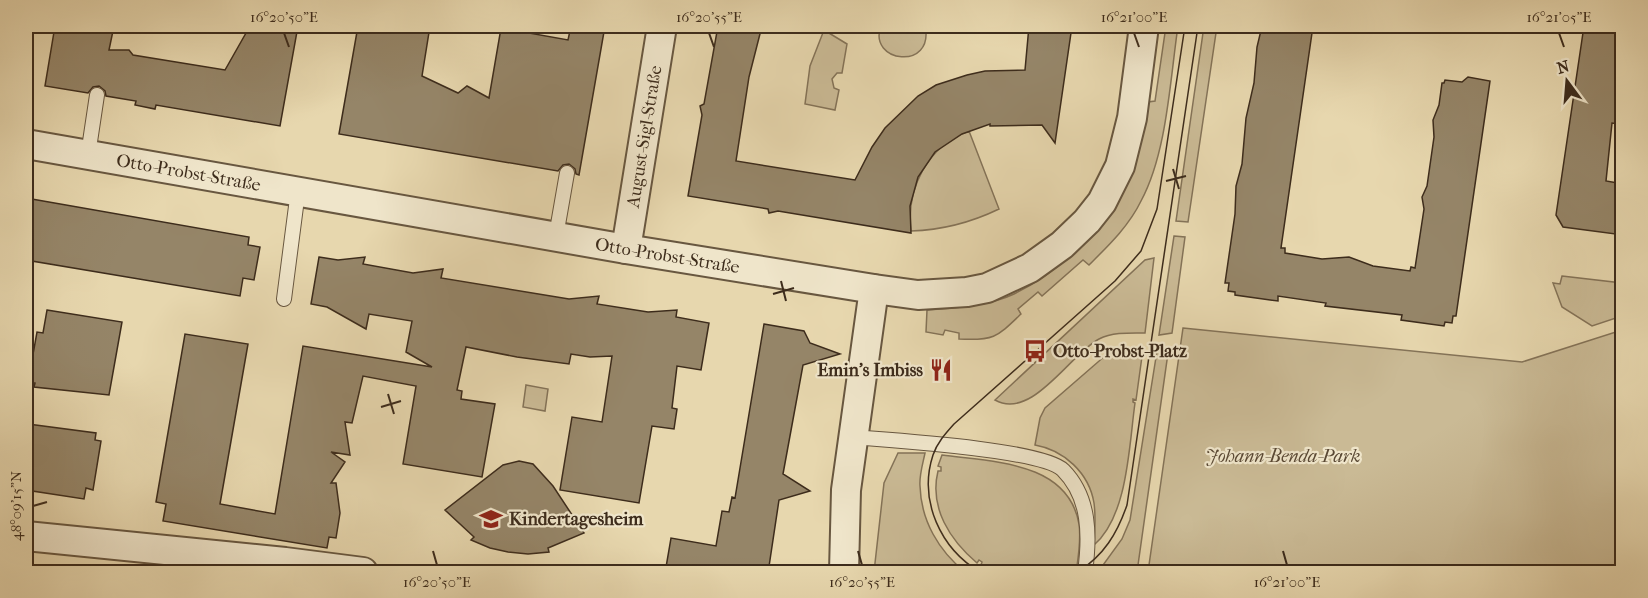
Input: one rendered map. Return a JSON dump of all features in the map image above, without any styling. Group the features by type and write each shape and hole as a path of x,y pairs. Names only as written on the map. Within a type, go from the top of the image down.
{"street":[{"name":"August-Sigl-Straße","path":"626,249 662,26"},
{"name":"Otto-Probst-Straße","path":"26,144 626,249 874,289 931,295 967,292 987,288 1030,268 1062,245 1087,221 1102,202 1120,166 1132,118 1144,26"},
{"path":"844,573 846,490 874,289"},
{"path":"26,536 285,562 363,573"}],"lane":[{"path":"88,155 96,95"},
{"path":"556,236 567,173"},
{"path":"284,299 298,191"},
{"path":"852,437 914,441 978,449 1038,459 1061,468 1075,484 1083,499 1087,515 1085,573"}],"green space":[{"path":"881,26 925,26 925,40 920,50 912,56 901,57 891,54 883,48 879,38"},
{"path":"1166,26 1178,26 1162,139 1150,182 1136,210 1124,227 1089,265 1083,260 1042,296 1038,292 1018,309 1021,314 1000,333 988,338 959,339 959,333 945,330 943,335 926,332 927,310 983,304 1014,294 1056,268 1092,235 1148,102 1155,101"},
{"path":"1204,26 1217,26 1188,222 1176,221"},
{"path":"824,30 847,44 842,73 837,73 832,79 834,88 839,90 835,110 805,104 810,66"},
{"path":"969,131 999,209 956,225 911,231 912,200 922,171 942,147"},
{"path":"1174,236 1185,237 1172,333 1159,335"},
{"path":"1154,258 1145,333 1116,334 1099,339 1037,394 1023,401 1009,404 995,400 1145,260"},
{"path":"1562,276 1622,283 1619,317 1592,326 1562,307 1553,283 1560,284"},
{"name":"Johann-Benda-Park","path":"1183,328 1522,362 1622,330 1622,572 1148,572"},
{"path":"1143,349 1136,400 1133,399 1135,403 1125,479 1114,516 1094,545 1095,508 1087,482 1074,465 1065,458 1056,452 1035,445 1040,418 1045,408 1106,355 1115,350"},
{"path":"1157,351 1168,353 1137,572 1098,572 1122,539 1130,520"},
{"path":"526,385 548,389 545,411 523,407"},
{"path":"898,453 925,453 920,482 921,499 928,523 947,555 965,572 874,572 884,483"},
{"path":"942,455 1025,468 1044,476 1060,488 1072,503 1079,524 1077,566 1066,571 1065,568 1061,569 1062,572 996,572 981,565 982,562 979,560 977,563 950,534 939,510 936,485 938,471 941,471 941,467 938,466"}],"building":[{"path":"55,26 114,26 109,50 129,50 133,55 225,70 250,26 298,26 280,126 156,105 155,109 135,105 136,101 106,96 105,91 99,86 93,87 88,93 45,86"},
{"path":"358,26 430,26 422,76 458,93 467,86 489,98 501,28 568,40 571,26 605,26 579,175 569,164 563,165 558,171 339,134"},
{"path":"718,26 762,26 749,77 736,161 855,180 885,128 918,96 936,85 967,75 985,71 1025,70 1029,26 1072,26 1055,143 1042,125 990,126 990,124 962,134 935,152 918,177 910,206 911,233 778,211 769,213 768,209 688,196 702,115 700,106 704,104"},
{"path":"1262,26 1313,26 1281,248 1285,248 1285,253 1322,259 1349,257 1373,266 1410,271 1411,267 1415,268 1424,209 1422,197 1427,186 1434,137 1433,120 1439,105 1442,83 1445,80 1462,82 1468,77 1490,81 1456,316 1453,316 1452,323 1445,322 1444,326 1401,320 1402,315 1325,306 1326,303 1278,296 1278,301 1235,295 1235,292 1228,291 1229,283 1225,283 1235,214 1236,186 1242,164 1246,118 1254,83 1257,47"},
{"path":"1584,26 1623,26 1623,62 1618,93 1623,93 1623,110 1620,124 1612,123 1606,181 1623,184 1623,235 1563,227 1556,215"},
{"path":"26,198 249,237 248,245 260,247 254,280 243,278 240,296 26,260"},
{"path":"319,257 338,260 365,257 363,264 413,273 443,269 441,278 569,299 599,296 597,304 648,312 677,310 676,317 709,323 701,370 677,366 672,408 677,409 674,429 652,426 639,503 560,490 572,417 602,422 612,356 590,357 571,354 569,364 466,347 457,390 462,391 461,399 495,404 482,477 403,464 416,386 363,376 352,423 345,422 350,455 331,452 345,462 331,483 336,483 340,513 336,538 329,537 327,548 163,521 166,504 156,502 185,334 248,344 220,504 275,514 303,346 432,367 406,352 412,321 369,314 366,329 327,307 311,304"},
{"path":"47,310 122,322 109,395 34,387 35,383 28,382 37,332 43,333"},
{"path":"764,324 804,331 810,343 840,354 803,365 783,474 810,491 779,500 768,573 665,573 671,538 716,546 722,511 729,512 732,497 735,498"},
{"path":"28,424 96,433 95,440 101,441 93,490 86,488 84,499 26,490"},
{"path":"519,461 533,464 553,486 584,533 548,548 549,552 528,554 508,552 471,540 474,537 445,510 503,465"}],"tram line":[{"path":"980,572 954,550 936,522 929,489 929,472 933,455 944,435 954,424 1115,281 1141,251 1157,209 1185,26"},
{"path":"1078,572 1108,543 1127,505 1198,26"}],"place":[{"name":"Otto-Probst-Platz","path":"1035,351"},
{"name":"Emin's Imbiss","path":"941,370"},
{"name":"Kindertagesheim","path":"491,519"}]}
